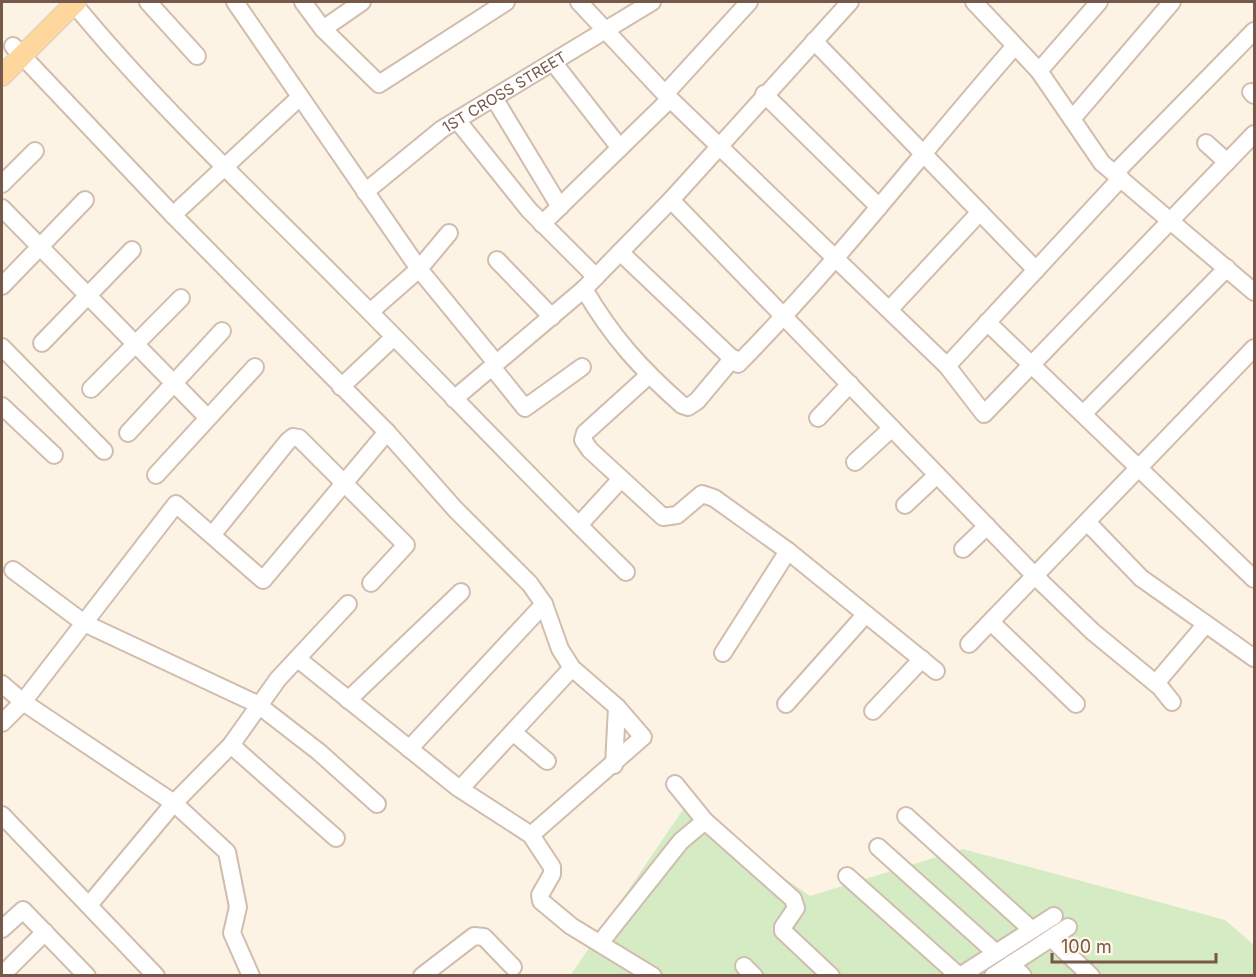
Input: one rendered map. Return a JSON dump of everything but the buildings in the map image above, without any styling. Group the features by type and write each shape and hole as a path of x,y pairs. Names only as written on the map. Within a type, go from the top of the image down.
{"main road":[{"path":"2,76 12,53 69,2"}],"street":[{"path":"69,2 121,61 626,572"},
{"path":"147,2 197,57"},
{"path":"236,2 419,269 525,408 582,367"},
{"path":"323,29 363,2"},
{"path":"306,3 323,29 379,84 506,2"},
{"path":"579,2 668,96 946,366 984,414 1169,220 1254,135"},
{"name":"1ST CROSS STREET","path":"365,192 442,129 652,2"},
{"path":"542,224 620,148 749,2"},
{"path":"454,399 596,277 671,200 764,94 850,2"},
{"path":"974,2 1039,71 1102,163 1254,292"},
{"path":"1039,71 1099,2"},
{"path":"1072,119 1172,2"},
{"path":"946,366 1036,270 1118,176 1254,31"},
{"path":"814,40 1036,270"},
{"path":"620,252 738,364 784,317 836,258 922,152 1014,46"},
{"path":"12,53 387,432 455,509 530,585 544,604 560,649 572,668 617,707 643,737 614,765 531,835"},
{"path":"553,62 620,148"},
{"path":"764,94 879,207"},
{"path":"173,216 300,97"},
{"path":"494,98 560,207"},
{"path":"457,120 542,224 596,277"},
{"path":"1206,142 1227,162"},
{"path":"2,184 35,151"},
{"path":"2,286 85,200"},
{"path":"671,200 1036,577 1093,632 1156,683 1172,702"},
{"path":"2,208 207,417"},
{"path":"889,310 980,212"},
{"path":"370,312 419,269 449,233"},
{"path":"42,343 132,249"},
{"path":"497,260 552,317"},
{"path":"1083,414 1227,268"},
{"path":"584,289 606,327 648,376 688,407 697,401 733,358"},
{"path":"91,389 180,298"},
{"path":"987,322 1254,579"},
{"path":"128,433 222,331"},
{"path":"341,387 394,337"},
{"path":"2,347 104,451"},
{"path":"969,644 1141,468 1254,348"},
{"path":"156,475 255,367"},
{"path":"648,376 585,433 583,440 590,450 663,517 682,512 698,496 707,494 788,551 936,671"},
{"path":"818,418 849,384"},
{"path":"2,406 54,455"},
{"path":"855,462 892,428"},
{"path":"2,723 23,702 176,504 263,580 387,432"},
{"path":"213,534 293,437 304,442 343,484 406,545 371,583"},
{"path":"905,505 937,474"},
{"path":"579,525 621,479"},
{"path":"1088,523 1141,578 1254,658"},
{"path":"963,549 987,526"},
{"path":"723,653 788,551"},
{"path":"13,570 84,623 257,704 319,752 377,804"},
{"path":"348,700 461,592"},
{"path":"89,905 174,803 231,744 257,704 348,604"},
{"path":"409,749 544,604"},
{"path":"786,704 865,615"},
{"path":"992,622 1076,704"},
{"path":"1156,683 1206,624"},
{"path":"298,659 460,789 531,835 552,867 552,874 540,895 541,901 571,926 652,975"},
{"path":"873,711 922,659"},
{"path":"460,789 572,668"},
{"path":"2,684 23,702 174,803 227,852 238,907 232,933 251,975"},
{"path":"614,765 617,707"},
{"path":"513,732 547,761"},
{"path":"231,744 336,838"},
{"path":"675,784 705,821 793,898 796,908 783,927 783,931 831,975"},
{"path":"2,815 89,905 146,972"},
{"path":"906,816 1032,930"},
{"path":"600,943 631,914 681,841 705,821"},
{"path":"878,847 996,953"},
{"path":"847,876 960,975 1054,916"},
{"path":"2,929 23,910 87,975"},
{"path":"993,975 1017,970 1068,927"},
{"path":"2,975 45,932"},
{"path":"422,975 478,935 484,937 513,967"},
{"path":"1051,939 1090,975"}],"green space":[{"path":"684,808 810,896 963,849 1225,920 1254,945 1254,976 570,976"}]}
